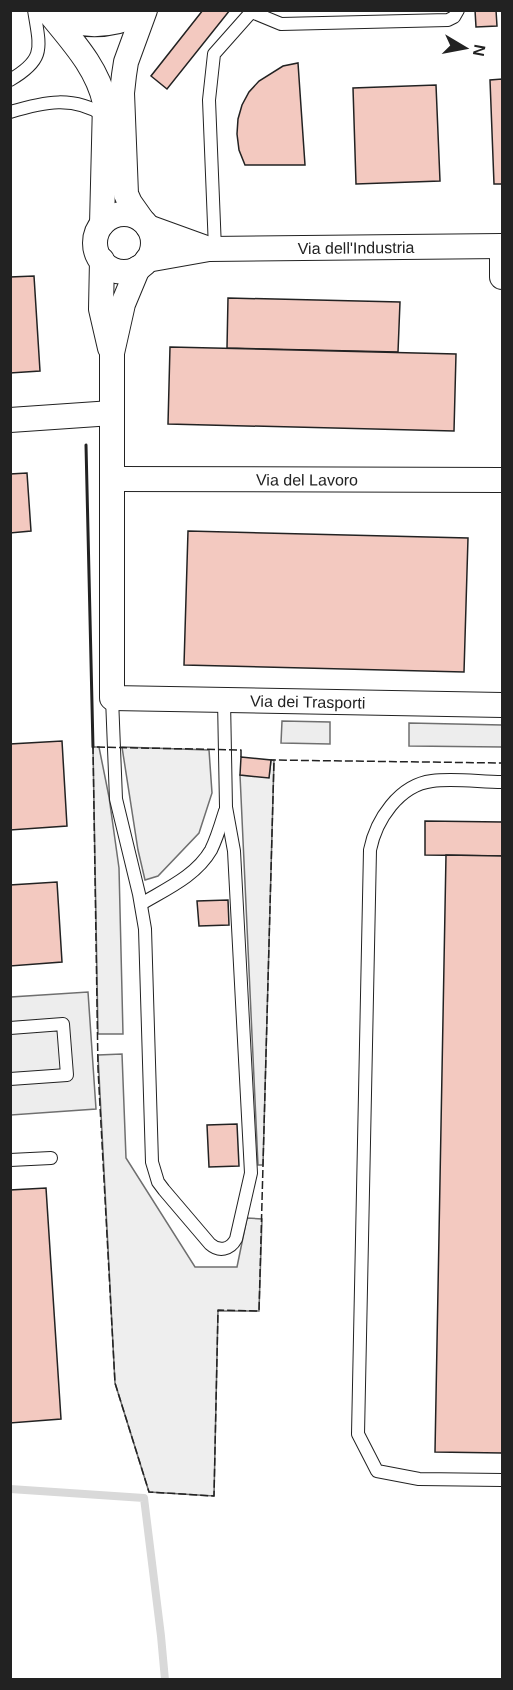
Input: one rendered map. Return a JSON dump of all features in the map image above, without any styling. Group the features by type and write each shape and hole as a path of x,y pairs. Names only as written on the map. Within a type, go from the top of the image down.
{"main road":[{"path":"53,10 70,17 91,20 117,17 136,10"}],"street":[{"path":"47,10 83,55 94,72 103,94 105,116 102,224 96,240 97,253 108,267 120,272 142,264"},
{"path":"112,698 112,354 123,304 153,243 145,224 126,194 122,93 126,62 145,10"},
{"path":"102,224 113,216 122,214 135,216 145,224"},
{"name":"Via dell'Industria","path":"145,224 212,249"},
{"name":"Via dell'Industria","path":"142,264 212,249 502,246 502,277"},
{"path":"102,260 101,309 112,354"},
{"path":"10,420 112,413"},
{"name":"Via del Lavoro","path":"112,478 502,480"},
{"name":"Via dei Trasporti","path":"112,698 502,705"}],"lane":[{"path":"10,80 28,70 37,57 39,46 34,10"},
{"path":"212,249 209,99 214,54 253,11 281,24 448,20 454,17 458,10"},
{"path":"10,111 42,103 63,101 84,105 105,116"},
{"path":"112,698 116,799 141,904 144,929 153,1166 158,1182 210,1244 216,1248 226,1249 233,1245 236,1239 251,1173 234,851 226,807 224,700"},
{"path":"502,782 432,781 416,785 390,807 373,835 369,862 358,1434 377,1471 419,1479 502,1480"},
{"path":"141,904 185,877 204,861 216,840 226,807"},
{"path":"10,1028 63,1024 67,1075 10,1079"},
{"path":"10,1160 51,1158"}],"shaded area":[{"path":"282,721 330,722 330,744 281,743"},
{"path":"409,723 502,725 502,747 409,746"},
{"path":"93,747 99,747 119,868 123,1034 98,1034"},
{"path":"122,747 209,750 212,793 199,833 158,876 145,880 138,850"},
{"path":"271,760 274,760 263,1165 258,1165 240,775 269,777"},
{"path":"88,992 96,1109 11,1115 11,997"},
{"path":"122,1054 126,1158 195,1267 237,1267 247,1218 262,1219 259,1311 218,1311 214,1496 149,1492 115,1383 98,1055"}],"building":[{"path":"203,10 230,10 167,89 151,76"},
{"path":"475,10 496,10 497,26 476,27"},
{"path":"298,63 305,165 245,165 239,150 237,134 242,105 249,92 259,81 283,66"},
{"path":"502,79 502,184 494,184 490,80"},
{"path":"436,85 440,181 356,184 353,88"},
{"path":"34,276 40,371 10,373 10,277"},
{"path":"228,298 400,302 398,352 227,348"},
{"path":"170,347 456,354 454,431 168,424"},
{"path":"27,473 31,531 10,533 10,474"},
{"path":"188,531 468,538 464,672 184,665"},
{"path":"62,741 67,826 10,830 10,744"},
{"path":"241,757 271,760 269,778 240,775"},
{"path":"425,821 502,822 502,856 425,855"},
{"path":"446,855 502,856 502,1453 435,1452"},
{"path":"57,882 62,962 10,966 10,885"},
{"path":"228,900 229,925 199,926 197,901"},
{"path":"237,1124 239,1166 209,1167 207,1125"},
{"path":"46,1188 61,1419 10,1423 10,1190"}],"waterway":[{"path":"10,1489 144,1498 165,1680"}],"fence":[{"path":"241,757 241,750 93,747 98,1069 115,1383 149,1492 214,1496 218,1310 259,1311 263,1165 274,760 271,760 502,763"}],"wall":[{"path":"86,445 93,747"}]}
